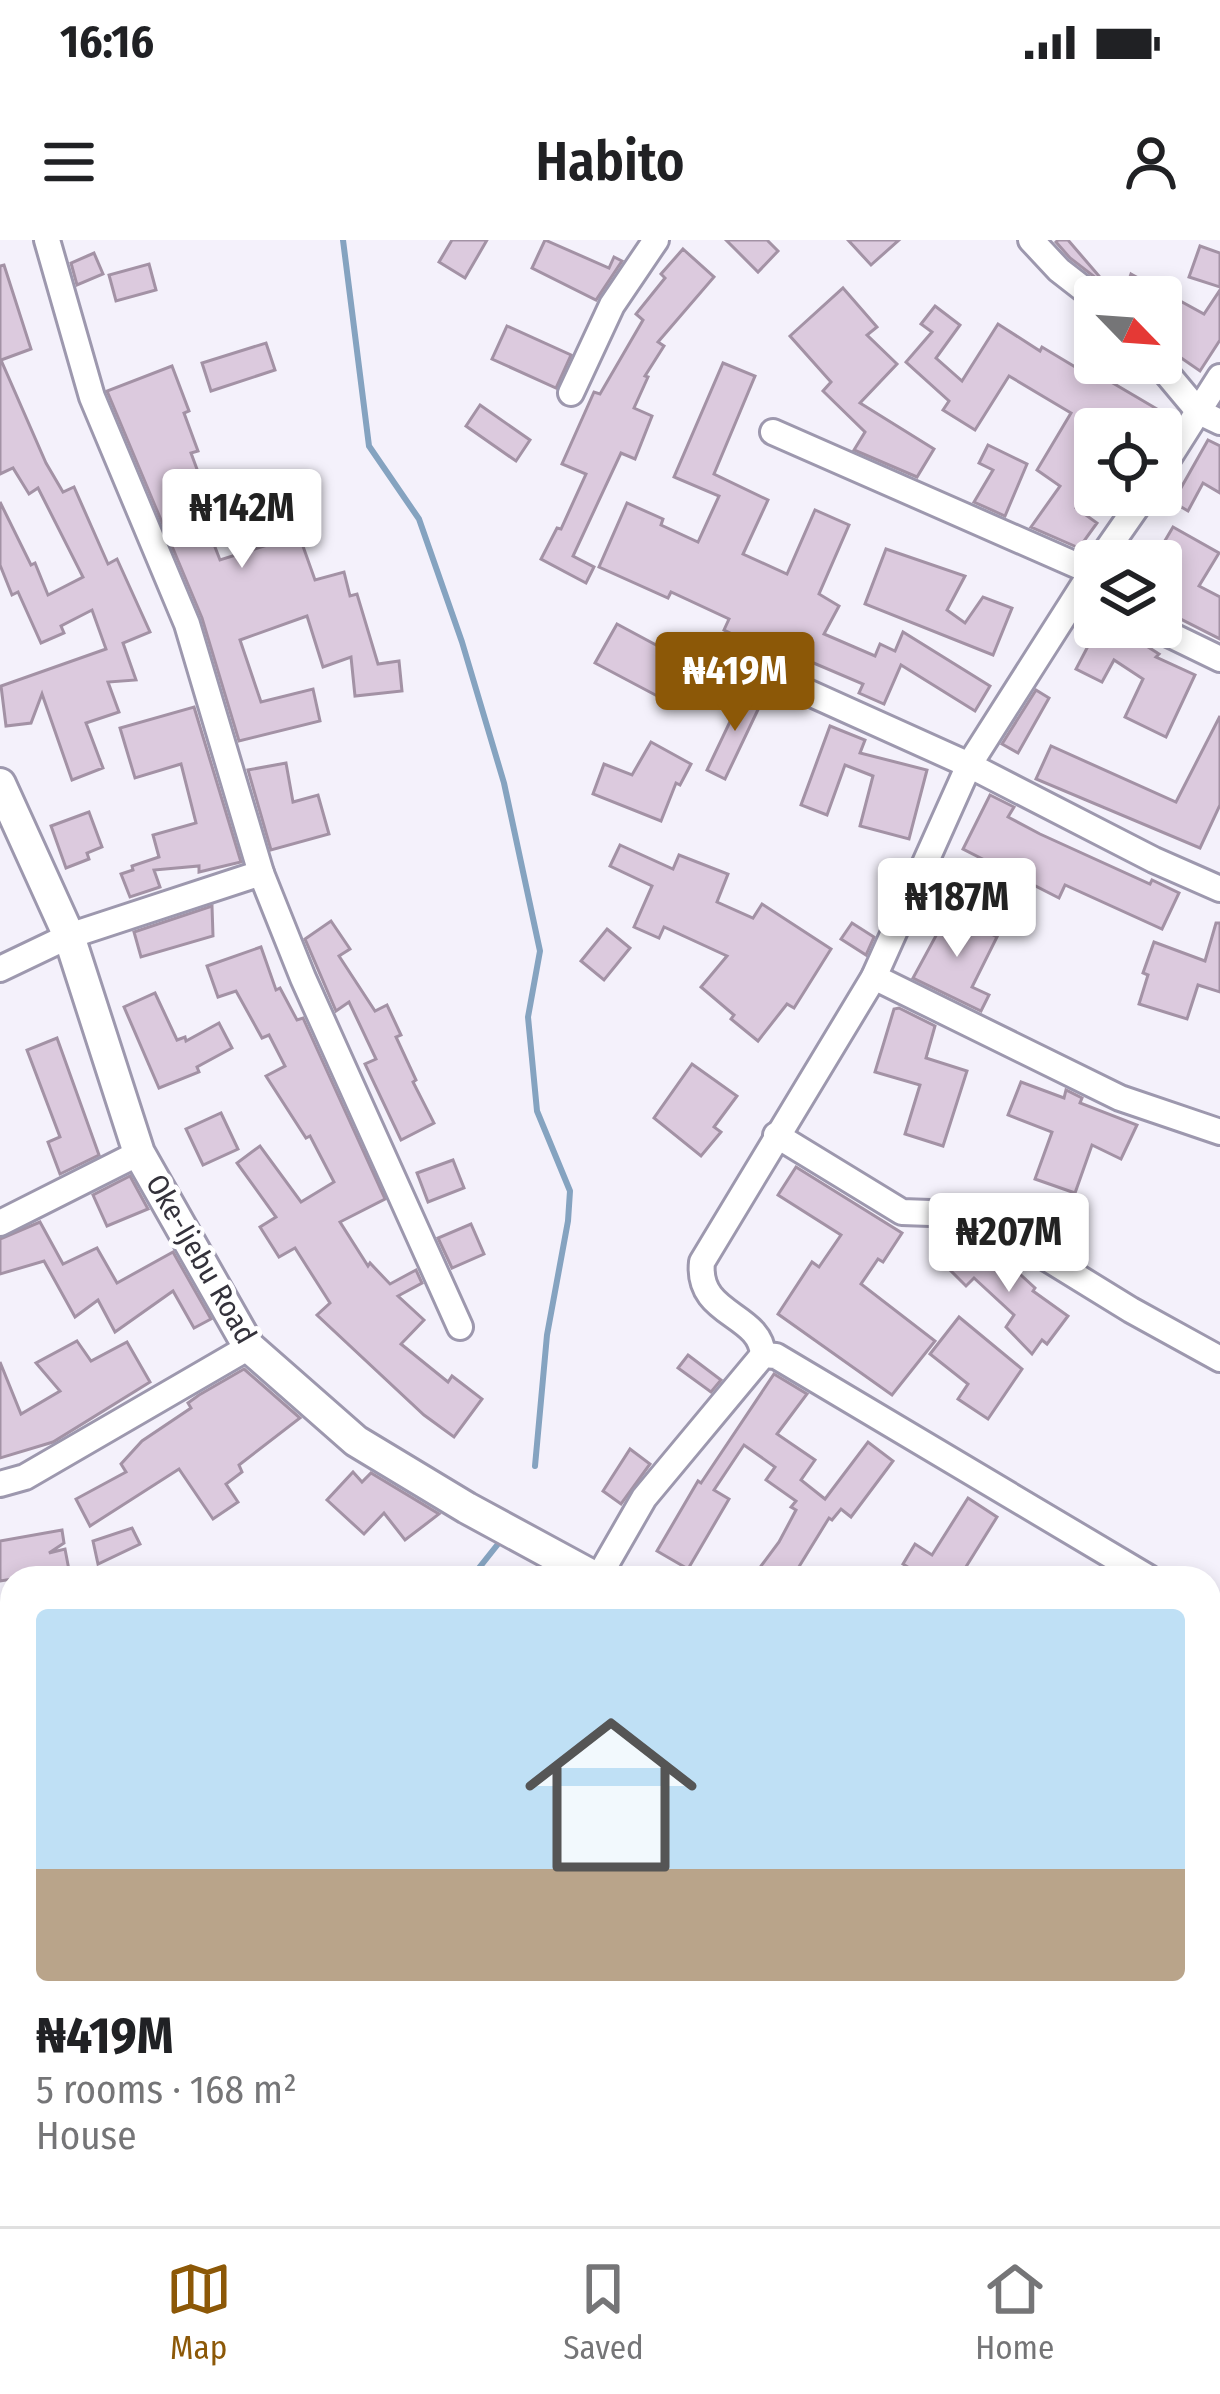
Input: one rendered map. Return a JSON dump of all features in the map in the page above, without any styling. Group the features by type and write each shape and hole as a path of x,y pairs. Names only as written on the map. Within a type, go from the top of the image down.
{"main road":[{"name":"Oke-Ijebu Road","path":"0,784 69,936 139,1153 249,1347 356,1441 575,1566"}],"street":[{"path":"47,240 92,397 187,624 261,873 303,978 460,1327"},
{"path":"571,393 612,305 656,240"},
{"path":"1031,240 1074,282"},
{"path":"1182,447 1210,417 1220,377"},
{"path":"1178,384 1210,417"},
{"path":"773,432 1074,570"},
{"path":"604,1566 644,1498 763,1354 763,1342 716,1305 704,1287 702,1262 874,976 969,765 1074,605"},
{"path":"1182,641 1220,659"},
{"path":"725,655 969,765 1220,889"},
{"path":"0,969 69,936 261,873"},
{"path":"874,976 1120,1098 1220,1132"},
{"path":"776,1135 902,1212 958,1214 993,1226 1220,1359"},
{"path":"0,1223 139,1153"},
{"path":"0,1484 25,1477 249,1347"},
{"path":"763,1354 776,1356 1129,1566"}],"building":[{"path":"452,240 487,240 465,278 439,262"},
{"path":"545,240 609,268 614,257 622,261 596,300 532,268"},
{"path":"726,240 767,240 778,251 758,272"},
{"path":"848,240 899,240 871,265"},
{"path":"1068,240 1099,276 1070,258 1056,242"},
{"path":"1200,246 1220,253 1220,287 1189,277"},
{"path":"683,249 714,277 658,342 664,346 645,376 634,408 652,416 635,459 621,453 573,556 594,567 586,583 541,559 557,528 561,529 586,474 562,464 594,392 600,394 643,320 636,314"},
{"path":"94,253 103,274 77,285 71,263"},
{"path":"149,264 156,290 116,301 109,275"},
{"path":"4,265 31,349 1,360 46,463 63,492 74,487 108,564 117,559 150,632 123,643 136,680 108,682 119,712 86,723 103,768 72,780 42,694 31,723 6,726 1,686 106,649 92,610 61,626 64,633 41,643 0,565 0,502 48,595 83,577 38,488 29,494 13,468 0,474 0,266"},
{"path":"843,288 877,327 867,335 897,364 860,403 934,449 917,477 854,450 865,432 823,391 831,382 790,336"},
{"path":"1220,290 1220,340 1200,371 1182,359 1182,302 1204,314"},
{"path":"935,306 960,325 936,358 962,381 998,324 1074,366 1074,384 1114,384 1155,408 1074,408 1074,516 1087,516 1097,523 1085,540 1074,540 1074,546 1031,527 1060,486 1037,470 1071,413 1009,376 975,430 943,410 949,401 906,362 932,332 921,324"},
{"path":"507,326 571,355 556,388 492,359"},
{"path":"266,343 275,370 211,391 202,363"},
{"path":"723,363 755,376 714,474 768,500 743,554 787,574 815,510 849,525 819,594 839,606 824,634 875,656 880,644 895,651 903,632 990,686 975,711 901,665 884,704 859,693 863,684 809,661 805,669 724,630 729,619 599,567 627,503 698,542 719,496 674,477"},
{"path":"172,366 189,411 184,413 198,451 191,453 208,499 198,503 220,560 299,535 315,580 344,572 350,596 357,594 378,664 399,661 402,691 355,696 351,657 323,667 307,616 240,640 261,702 313,689 320,721 239,741 202,618 107,391"},
{"path":"480,405 530,440 516,461 466,426"},
{"path":"1208,440 1220,446 1220,493 1203,483 1188,511 1182,507 1182,486"},
{"path":"988,445 1027,464 1005,516 974,502 993,470 979,463"},
{"path":"1173,527 1219,553 1199,586 1220,597 1220,639 1182,620 1182,540 1165,540"},
{"path":"886,549 965,576 947,610 965,623 983,597 1012,608 993,655 865,604"},
{"path":"617,624 682,659 663,699 595,663"},
{"path":"1087,648 1150,648 1159,654 1156,657 1195,675 1166,737 1125,717 1143,679 1114,660 1102,682 1076,669"},
{"path":"745,690 763,699 725,779 707,770"},
{"path":"1036,690 1049,698 1018,753 1002,744"},
{"path":"194,707 241,862 199,872 199,866 154,870 160,887 130,897 121,874 159,857 153,835 196,823 181,764 135,778 120,728"},
{"path":"1220,716 1220,805 1200,848 1036,779 1051,746 1176,802"},
{"path":"830,726 865,740 860,753 927,770 909,839 860,826 873,776 845,765 827,815 801,805"},
{"path":"651,742 691,764 680,785 676,783 661,821 593,794 604,764 632,775"},
{"path":"286,763 293,802 318,795 329,834 271,850 248,770"},
{"path":"990,795 1014,807 1008,817 1040,834 1179,893 1162,929 1065,885 1059,898 963,849"},
{"path":"89,812 102,847 87,853 89,859 66,868 51,826"},
{"path":"620,845 673,869 679,855 728,874 717,902 753,918 762,904 831,949 794,1008 787,1004 758,1041 701,987 727,956 664,927 659,938 634,927 652,886 610,866"},
{"path":"212,906 213,936 141,957 134,932"},
{"path":"951,908 997,937 972,987 989,995 981,1011 913,978"},
{"path":"331,921 350,949 339,956 375,1011 387,1005 401,1035 396,1037 413,1082 434,1123 401,1140 365,1064 376,1059 349,1002 336,1011 305,939"},
{"path":"852,923 874,937 866,955 841,939"},
{"path":"1216,923 1220,923 1220,992 1198,985 1187,1019 1139,1004 1154,942 1205,961"},
{"path":"607,929 630,948 604,980 581,961"},
{"path":"261,947 276,990 280,988 297,1020 303,1018 385,1199 340,1222 368,1266 370,1263 390,1284 416,1270 422,1283 398,1296 424,1320 401,1344 448,1382 452,1376 482,1399 454,1437 317,1315 330,1303 295,1248 279,1257 260,1227 276,1217 237,1163 260,1146 301,1202 334,1182 310,1136 306,1138 266,1076 285,1066 269,1035 262,1038 236,991 218,997 207,966"},
{"path":"155,993 177,1040 185,1037 186,1041 219,1023 232,1048 197,1067 199,1072 159,1088 124,1007"},
{"path":"894,1009 935,1026 926,1058 967,1071 943,1146 905,1134 920,1085 875,1072"},
{"path":"57,1038 99,1155 60,1174 48,1142 60,1137 27,1050"},
{"path":"692,1064 737,1096 714,1127 721,1132 701,1156 654,1118"},
{"path":"1021,1082 1064,1098 1066,1090 1082,1098 1080,1103 1137,1125 1121,1159 1092,1145 1075,1193 1035,1179 1052,1132 1008,1115"},
{"path":"221,1113 238,1149 203,1165 186,1129"},
{"path":"453,1160 464,1188 428,1202 417,1173"},
{"path":"796,1167 902,1233 861,1284 935,1341 892,1395 778,1314 812,1262 819,1267 841,1235 778,1195"},
{"path":"130,1176 148,1209 107,1226 93,1195"},
{"path":"1068,1199 1086,1209 1064,1250 1046,1239"},
{"path":"40,1222 63,1264 97,1248 117,1283 173,1252 211,1319 194,1328 173,1291 115,1332 98,1300 75,1317 44,1261 0,1274 0,1239"},
{"path":"471,1224 484,1254 452,1268 438,1238"},
{"path":"973,1237 1005,1270 1010,1265 1033,1291 1068,1316 1047,1344 1042,1340 1032,1354 1006,1327 1014,1315 974,1278 966,1286 945,1265"},
{"path":"959,1317 1022,1369 988,1419 958,1399 968,1384 930,1354"},
{"path":"77,1341 91,1361 127,1342 150,1382 53,1442 0,1458 0,1362 21,1414 60,1391 36,1363"},
{"path":"688,1355 721,1380 711,1392 678,1368"},
{"path":"244,1369 300,1418 239,1465 242,1472 226,1484 238,1502 213,1519 179,1469 90,1526 76,1499 126,1472 121,1464 142,1441 191,1408 188,1403 199,1395"},
{"path":"774,1374 807,1394 777,1434 815,1460 801,1480 825,1499 868,1442 893,1461 851,1517 841,1509 829,1518 799,1566 761,1566 779,1542 796,1501 766,1480 775,1467 744,1445 714,1490 729,1499 690,1566 657,1551 698,1481 701,1483"},
{"path":"630,1449 650,1464 621,1504 603,1491"},
{"path":"353,1472 362,1482 371,1473 439,1514 405,1540 384,1513 364,1534 327,1500"},
{"path":"968,1498 997,1517 966,1566 903,1564 915,1544 932,1555"},
{"path":"132,1528 140,1544 98,1564 93,1541"},
{"path":"62,1530 64,1543 49,1553 65,1549 68,1566 0,1566 0,1541"}],"waterway":[{"path":"343,240 369,446 419,519 462,642 504,783 540,951 528,1017 537,1111 570,1191 547,1335 535,1466"},
{"path":"481,1566 502,1539"}]}
